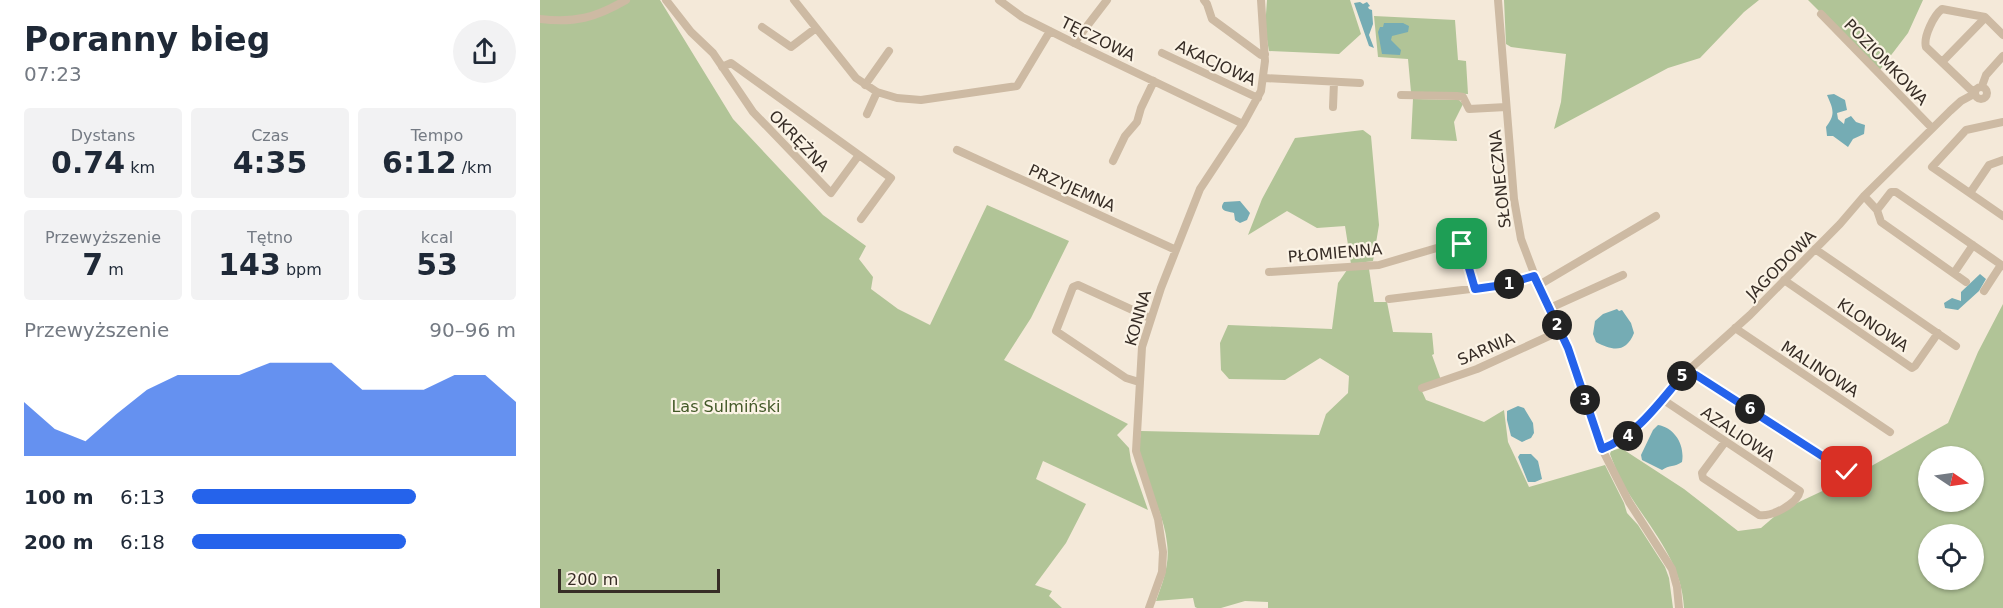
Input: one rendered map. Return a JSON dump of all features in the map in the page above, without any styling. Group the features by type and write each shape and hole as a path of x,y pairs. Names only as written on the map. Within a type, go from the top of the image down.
{"street":[{"path":"540,19 559,21 586,18 604,12 626,0"},
{"name":"OKRĘŻNA","path":"666,0 691,32 713,53 753,112 831,193 859,155"},
{"path":"794,0 856,78 877,92 897,98 921,100 1017,86 1050,31"},
{"name":"TĘCZOWA","path":"999,0 1022,17 1243,124"},
{"path":"1074,43 1107,0"},
{"path":"1204,0 1212,19 1261,55 1265,54"},
{"name":"KONNA","path":"1149,608 1158,586 1163,552 1158,519 1136,451 1142,347 1150,318 1200,189 1258,98 1264,78 1265,54 1261,0"},
{"name":"SŁONECZNA","path":"1498,0 1517,225 1534,276 1560,331 1602,449 1629,502 1672,569 1679,608"},
{"path":"1977,90 1970,89 1924,44 1939,11 1942,9 1983,17 2003,35"},
{"name":"POZIOMKOWA","path":"1821,14 1932,128"},
{"path":"1942,62 1982,21 1983,17"},
{"path":"762,27 791,47 816,28"},
{"path":"866,85 889,51"},
{"name":"AKACJOWA","path":"1162,53 1258,98"},
{"name":"JAGODOWA","path":"1602,449 1615,444 1633,431 1682,376 1784,280 1932,128 1961,101 1977,90 1986,75 2002,58"},
{"name":"OKRĘŻNA","path":"722,67 731,63 891,178 861,219"},
{"path":"1264,78 1360,83"},
{"path":"1113,161 1125,136 1137,122 1154,81"},
{"path":"1333,107 1334,82"},
{"path":"867,114 877,92"},
{"path":"1401,95 1463,97 1469,109 1506,107"},
{"path":"2003,122 1965,130 1933,166 2003,216"},
{"name":"PRZYJEMNA","path":"957,150 1176,250"},
{"path":"1970,193 1989,165 2003,160"},
{"path":"1877,210 1891,192 1896,192 2002,266 1984,291"},
{"path":"1864,196 1877,210 1881,222 1966,282"},
{"path":"1539,285 1656,216"},
{"name":"PŁOMIENNA","path":"1269,272 1379,265 1457,242 1462,244 1475,289"},
{"path":"1954,273 1973,245"},
{"name":"KLONOWA","path":"1815,249 1956,346"},
{"path":"1550,308 1623,275"},
{"path":"1389,299 1503,285 1534,276"},
{"name":"KLONOWA","path":"1784,280 1911,368 1915,366 1938,333"},
{"path":"1139,382 1126,378 1056,331 1073,287 1078,285 1150,318"},
{"name":"MALINOWA","path":"1735,328 1890,432"},
{"name":"SARNIA","path":"1422,388 1477,369 1560,331"},
{"path":"1682,376 1686,379 1699,375 1847,472 1848,477"},
{"name":"AZALIOWA","path":"1662,399 1800,491 1798,496 1784,507 1766,516 1760,515 1703,478 1702,473 1725,442"}],"green space":[{"name":"Las Sulmiński","path":"540,0 660,0 733,119 823,215 866,246 859,259 873,277 871,289 898,309 930,325 987,205 1069,241 1031,318 1004,360 1128,424 1117,435 1129,448 1131,461 1148,510 1043,461 1036,479 1086,504 1066,543 1035,585 1052,591 1049,596 1062,608 540,608"},
{"path":"1267,0 1350,0 1361,34 1339,54 1269,51 1265,28"},
{"path":"1504,0 1759,0 1744,12 1700,58 1668,68 1554,129 1561,102 1566,54 1511,47 1506,44"},
{"path":"1808,0 1923,0 1908,33 1879,71"},
{"path":"1374,16 1455,20 1458,60 1466,61 1468,94 1411,92 1408,59 1378,57"},
{"path":"1413,99 1459,100 1463,104 1454,122 1457,141 1411,139"},
{"path":"1363,130 1371,136 1379,225 1373,261 1351,264 1345,226 1317,228 1287,211 1248,235 1262,199 1295,138"},
{"path":"1369,269 1374,302 1387,302 1393,332 1432,333 1434,354 1432,355 1441,380 1420,387 1426,400 1484,422 1504,410 1508,442 1529,487 1605,465 1627,513 1638,525 1665,567 1669,578 1673,608 1268,608 1268,602 1245,601 1221,608 1197,608 1193,598 1156,601 1167,566 1168,551 1159,511 1140,459 1141,431 1319,435 1326,414 1348,393 1349,376 1320,358 1285,380 1229,379 1221,370 1220,343 1228,325 1332,329 1338,283 1347,270"},
{"path":"2003,304 2003,608 1684,608 1682,590 1670,558 1623,484 1610,454 1611,451 1621,448 1684,489 1738,531 1761,528 1782,510 1850,478 1948,423 1978,352"}],"water":[{"path":"1367,2 1369,9 1372,10 1373,24 1369,35 1374,48 1369,46 1354,3 1363,4"},
{"path":"1384,23 1403,23 1409,26 1408,32 1392,36 1391,40 1401,50 1400,55 1382,54 1378,32"},
{"path":"1834,94 1845,100 1847,110 1837,113 1838,119 1844,124 1845,119 1851,116 1856,122 1865,125 1864,134 1853,139 1848,147 1833,136 1827,136 1826,127 1832,111 1827,95"},
{"path":"1240,201 1250,213 1247,220 1240,223 1235,220 1234,213 1223,209 1222,205 1224,202"},
{"path":"1980,274 1986,279 1979,291 1958,310 1945,308 1944,303 1952,298 1961,301 1961,292"},
{"path":"1617,309 1622,310 1631,323 1634,333 1623,347 1613,348 1596,342 1593,334 1595,321 1603,314"},
{"path":"1518,406 1524,408 1533,423 1534,433 1531,438 1522,442 1511,436 1507,420 1507,411"},
{"path":"1658,425 1669,430 1678,438 1683,456 1682,462 1662,470 1642,460 1641,455 1653,430"},
{"path":"1520,454 1531,454 1538,461 1542,479 1528,482 1518,457"}],"route":[{"path":"1462,244 1475,289 1503,285 1534,276 1568,348 1602,449 1628,436 1682,376 1686,379 1699,375 1847,472"}]}
